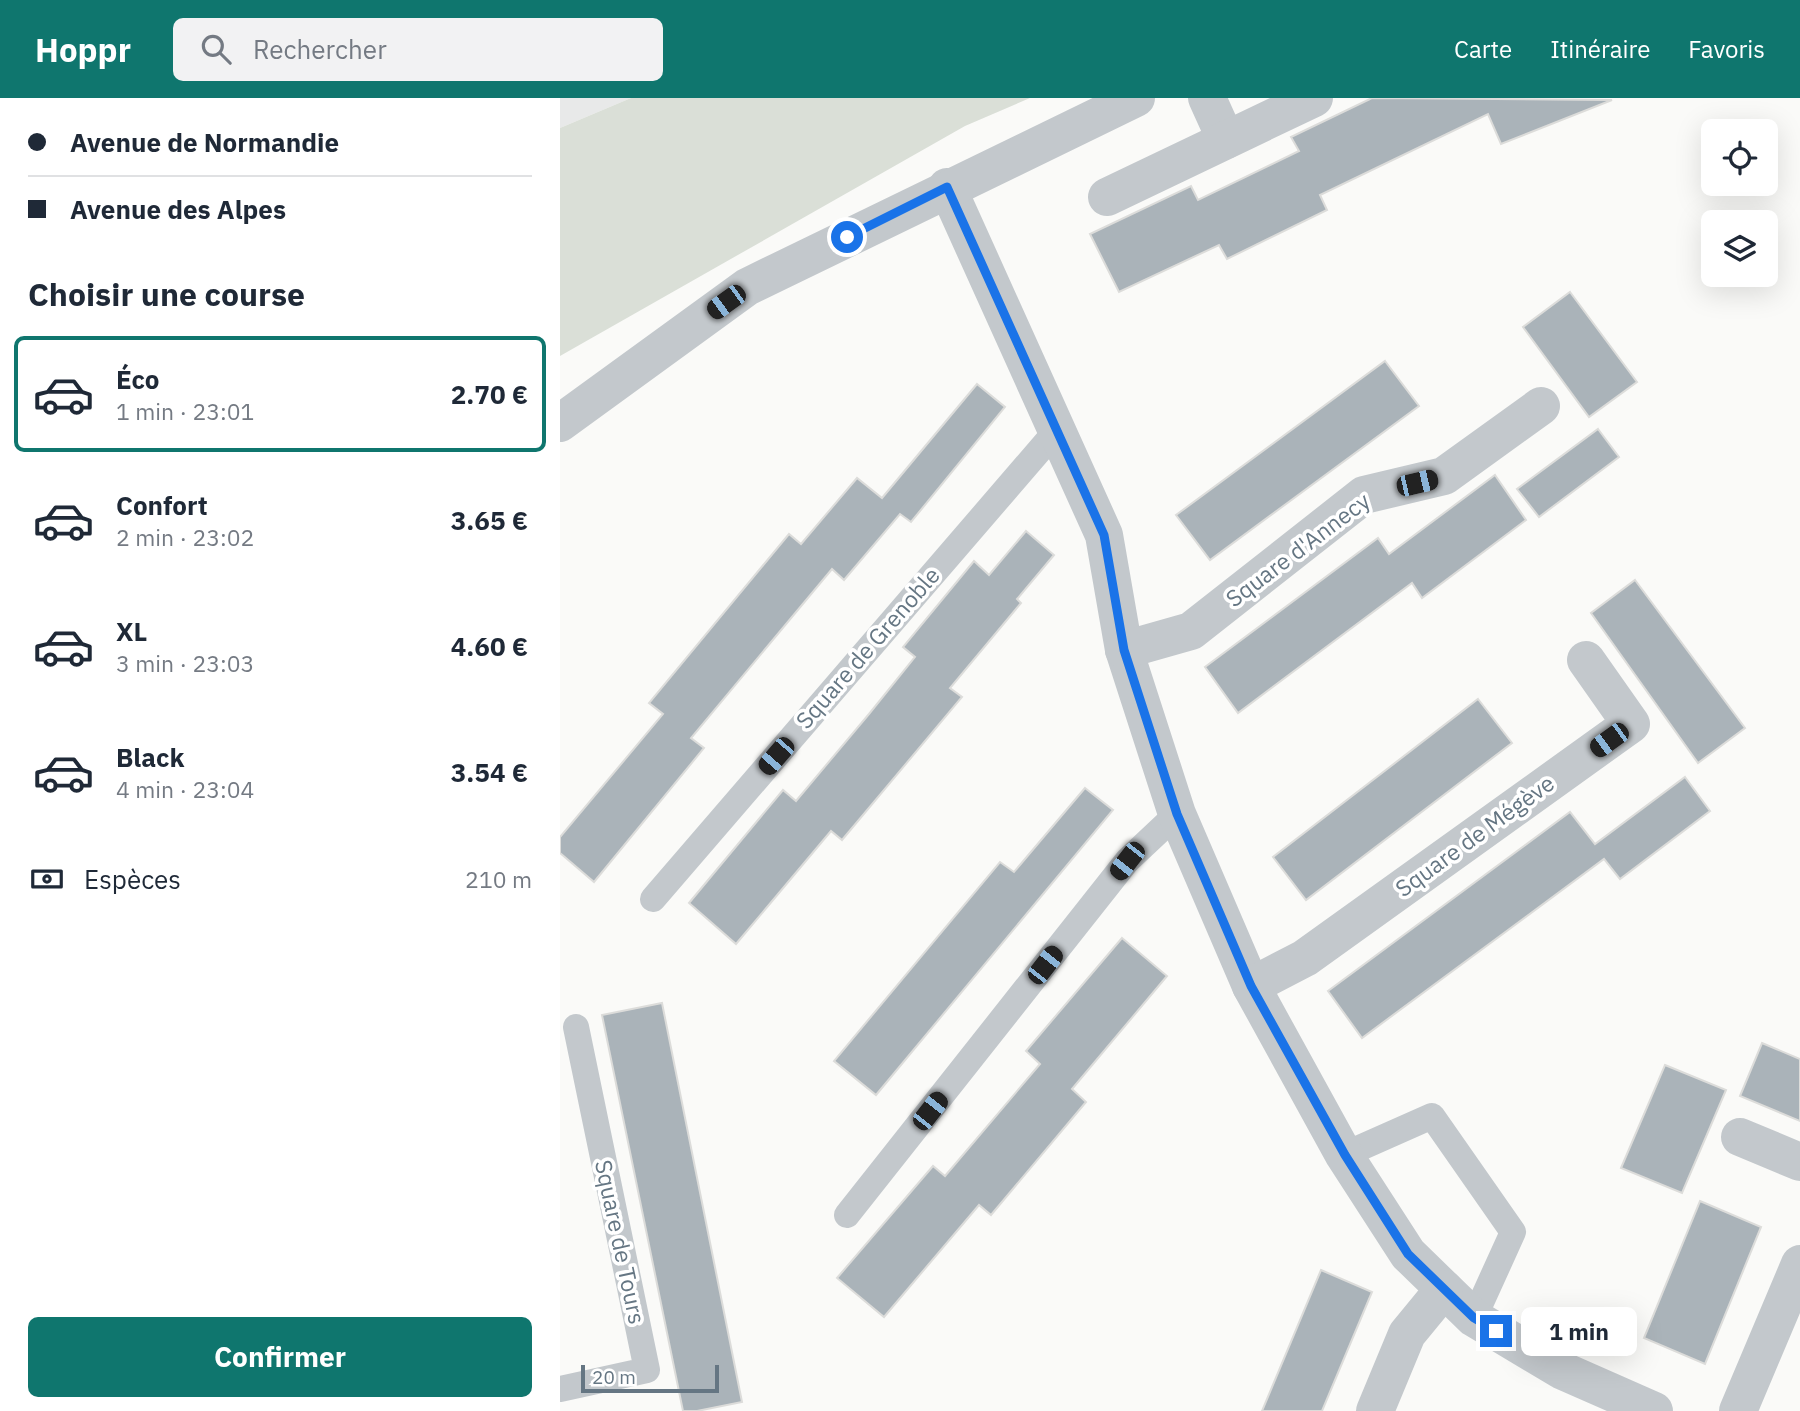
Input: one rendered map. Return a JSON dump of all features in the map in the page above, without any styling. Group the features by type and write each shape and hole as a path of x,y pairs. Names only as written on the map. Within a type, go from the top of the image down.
{"street":[{"path":"560,423 747,287 947,187 1136,98"},
{"path":"1207,98 1226,140"},
{"path":"1107,197 1314,98"},
{"path":"947,187 1104,535 1124,650 1177,814 1251,986 1345,1155 1408,1254 1474,1318 1561,1370 1654,1411"},
{"name":"Square d'Annecy","path":"1124,650 1191,631 1364,495 1444,476 1541,406"},
{"name":"Square de Mégève","path":"1251,986 1306,958 1630,724 1586,660"},
{"path":"1740,1137 1800,1163"},
{"path":"1738,1411 1800,1264"},
{"path":"1375,1411 1407,1334 1444,1289"}],"lane":[{"name":"Square de Grenoble","path":"653,899 1057,430"},
{"path":"847,1215 1127,861 1177,814"},
{"name":"Square de Tours","path":"560,1389 647,1370 576,1027"},
{"path":"1345,1155 1432,1116 1513,1232 1474,1318"}],"shaded area":[{"path":"560,98 631,98 560,128"},
{"path":"631,98 1030,98 965,126 560,356 560,128"}],"building":[{"path":"1372,98 1612,100 1501,144 1488,114 1320,195 1327,210 1227,259 1219,245 1119,292 1090,234 1191,186 1198,200 1299,151 1291,137"},
{"path":"1570,292 1637,382 1589,417 1523,327"},
{"path":"1385,361 1419,406 1210,560 1176,515"},
{"path":"977,384 1005,407 911,522 900,514 844,580 832,569 691,738 704,748 594,882 560,853 560,837 663,714 649,703 789,534 801,544 857,478 882,498"},
{"path":"1598,429 1619,457 1539,517 1517,489"},
{"path":"1495,475 1526,520 1422,598 1412,583 1238,713 1205,667 1378,538 1389,554"},
{"path":"1026,531 1054,555 1017,599 1021,603 950,688 962,697 842,840 831,831 736,944 689,903 783,790 796,801 869,714 915,657 903,647 974,561 989,575"},
{"path":"1635,580 1745,728 1698,763 1591,613"},
{"path":"1478,699 1512,743 1306,900 1273,857"},
{"path":"1685,777 1710,811 1620,879 1604,859 1362,1038 1328,991 1570,812 1595,844"},
{"path":"1085,788 1113,810 876,1095 834,1061 1000,862 1014,872"},
{"path":"1122,938 1167,976 1072,1089 1086,1102 991,1215 979,1205 884,1317 837,1278 933,1166 945,1176 1040,1064 1026,1051"},
{"path":"662,1003 742,1402 697,1411 683,1411 602,1015"},
{"path":"1762,1043 1800,1059 1800,1121 1740,1096"},
{"path":"1665,1065 1726,1090 1682,1193 1621,1168"},
{"path":"1700,1201 1761,1227 1705,1364 1644,1338"},
{"path":"1321,1270 1372,1292 1322,1411 1262,1411"}],"route":[{"path":"847,237 947,187 1104,535 1124,650 1177,814 1251,986 1345,1155 1408,1254 1474,1318 1496,1331"}]}
